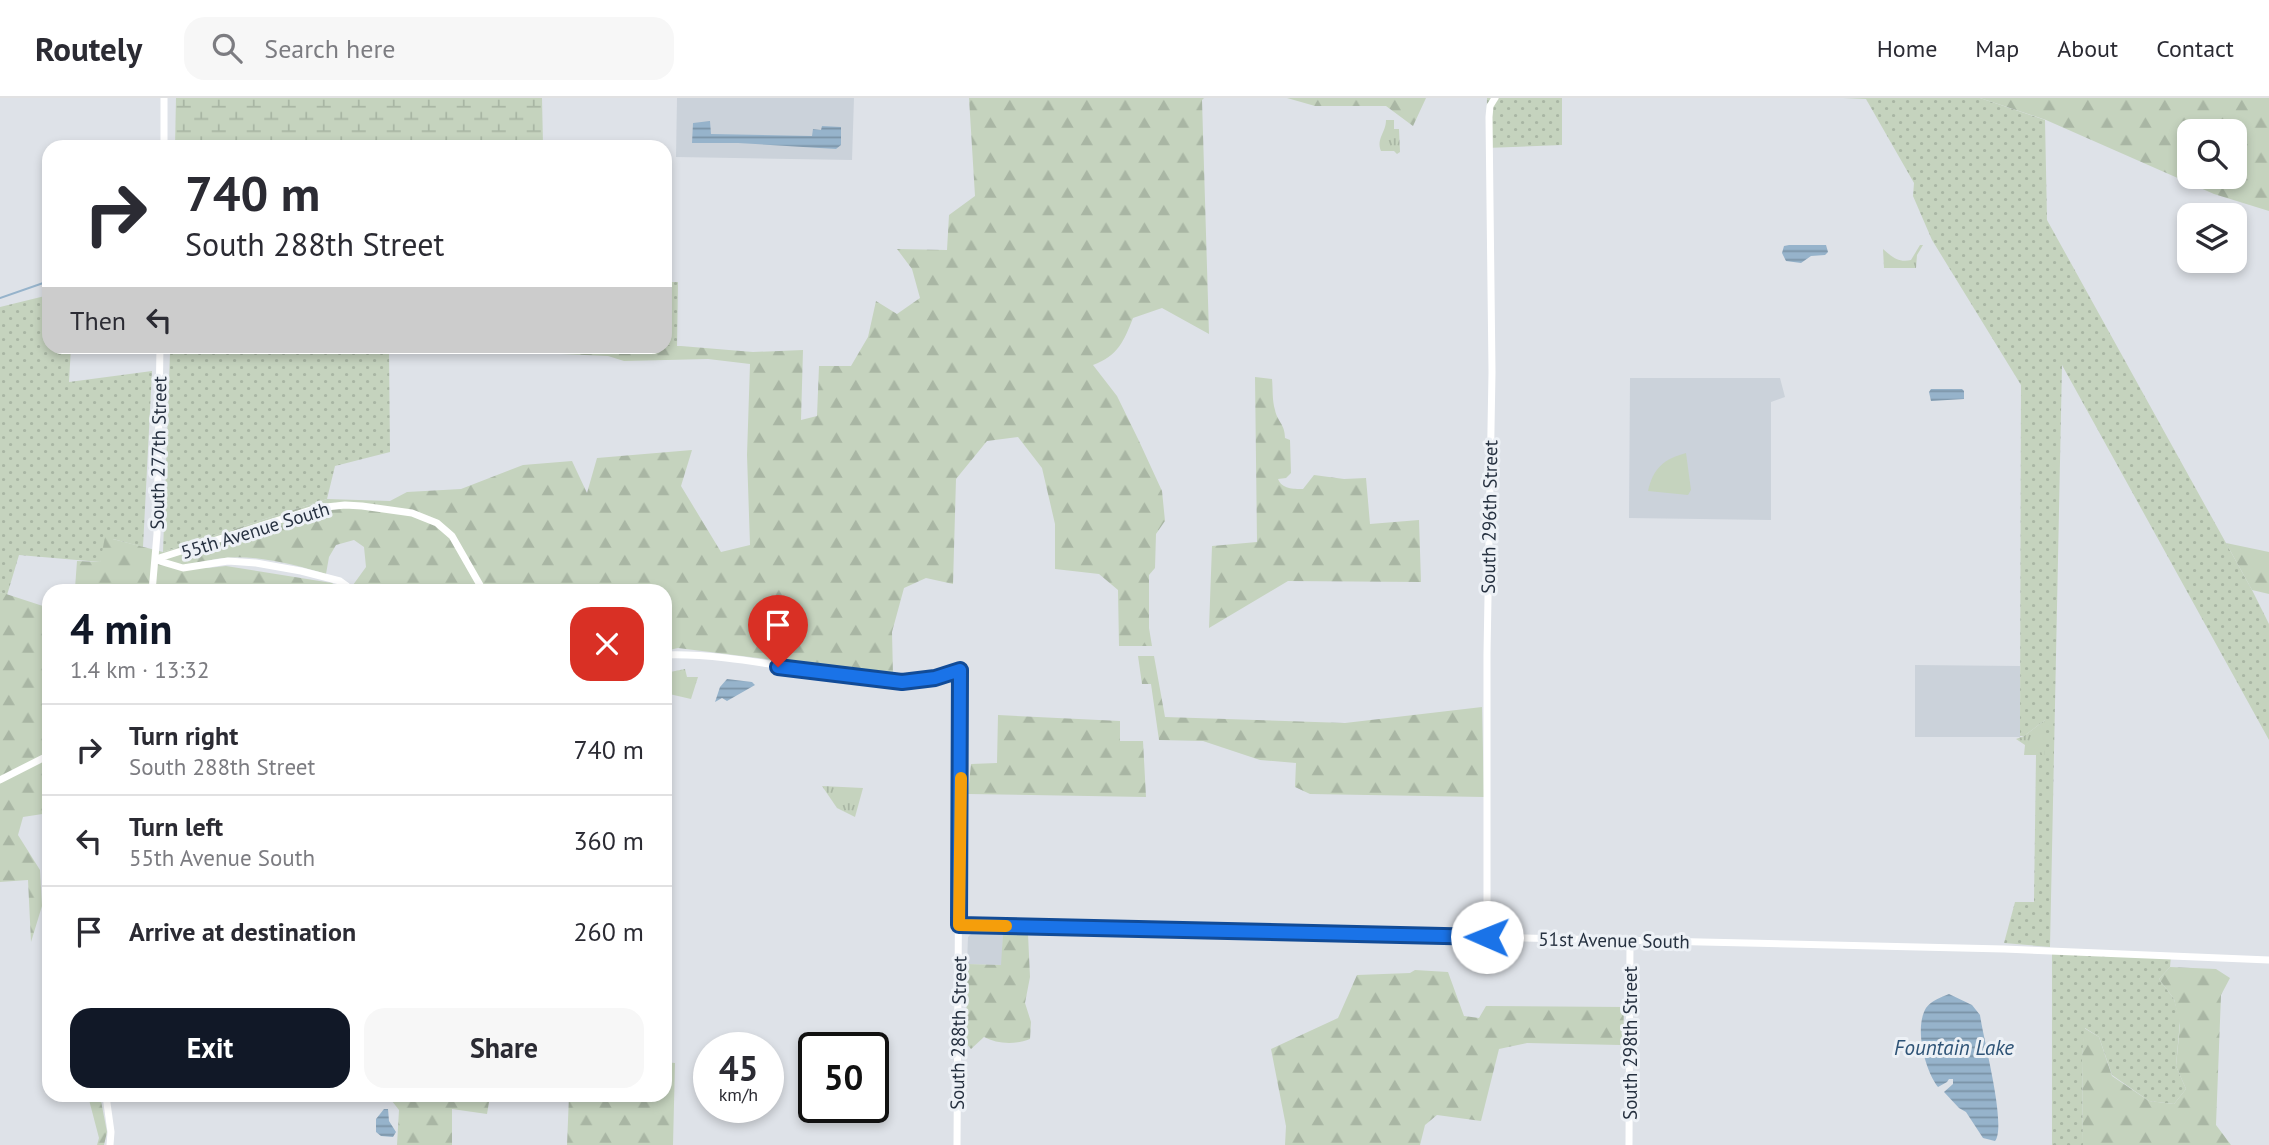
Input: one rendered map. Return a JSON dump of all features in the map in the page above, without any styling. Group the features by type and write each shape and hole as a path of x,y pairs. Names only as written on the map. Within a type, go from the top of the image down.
{"street":[{"path":"164,98 164,140"},
{"name":"South 296th Street","path":"1487,937 1487,654 1492,372 1489,117 1490,106 1496,98"},
{"name":"South 277th Street","path":"153,584 156,559 160,354"},
{"name":"55th Avenue South","path":"156,559 317,508 362,506 412,513 437,523 452,536 479,584"},
{"path":"156,559 183,568 228,561 301,571 344,584"},
{"name":"South 288th Street","path":"672,655 709,657 896,682 935,678 960,670 957,1145"},
{"path":"0,780 42,759"},
{"name":"51st Avenue South","path":"959,925 2058,951 2269,960"},
{"name":"South 298th Street","path":"1629,1145 1630,940"},
{"path":"107,1102 110,1145"}],"shaded area":[{"path":"677,98 854,98 852,160 676,157"},
{"path":"1630,378 1780,378 1785,397 1771,402 1771,520 1629,518"},
{"path":"1915,665 2020,666 2020,737 1915,737"},
{"path":"972,933 1003,933 1002,965 967,964 968,937"}],"green space":[{"path":"176,98 542,98 543,140 175,140"},
{"path":"969,98 1204,98 1209,334 1162,308 1133,318 1119,347 1109,357 1093,365 1117,396 1162,491 1165,521 1156,534 1155,568 1149,575 1149,628 1152,646 1119,646 1118,590 1099,574 1055,569 1055,524 1042,468 1018,437 987,441 956,479 953,584 926,578 904,588 892,632 893,675 672,649 672,584 354,584 366,567 364,547 354,540 336,545 329,557 326,574 289,564 236,557 191,564 208,568 226,566 333,584 75,584 77,561 100,562 105,537 163,552 327,499 390,501 407,492 461,489 523,465 572,461 587,493 597,458 692,450 681,486 721,552 750,545 747,455 750,364 708,359 624,361 608,356 560,354 672,354 672,346 753,352 803,350 801,420 817,416 819,366 851,366 868,337 876,301 897,314 920,298 912,269 897,249 947,250 949,215 975,196"},
{"path":"1287,98 1426,98 1413,126 1386,106 1315,106"},
{"path":"1487,98 1562,98 1562,145 1486,148"},
{"path":"1843,98 1980,98 2045,120 2047,220 2269,624 2269,740 2062,365 2050,947 2004,943 2015,902 2034,902 2036,755 2044,755 2045,720 2024,736 2020,736 2021,385 1932,240 1913,196 1914,183 1866,99"},
{"path":"1980,98 2269,98 2269,211 2203,189 2247,189 2247,119 2177,119 2177,178 2046,120"},
{"path":"1386,120 1394,120 1394,129 1399,129 1400,152 1397,154 1394,151 1381,151 1380,142"},
{"path":"1920,245 1923,245 1917,255 1916,268 1884,268 1883,249 1896,259 1907,261 1911,260"},
{"path":"672,282 678,282 677,347 672,347"},
{"path":"42,297 42,354 71,354 69,382 152,371 143,547 113,539 100,562 19,555 7,595 0,592 0,307"},
{"path":"170,354 389,354 390,452 335,466 327,499 163,552"},
{"path":"1255,377 1272,379 1276,414 1284,429 1285,438 1290,440 1291,473 1286,478 1278,479 1282,485 1303,489 1314,475 1344,479 1366,478 1370,524 1419,520 1421,582 1288,581 1209,628 1212,546 1257,542"},
{"path":"1686,453 1691,490 1688,495 1648,491 1656,470 1671,458"},
{"path":"2226,543 2269,552 2269,594 2252,590"},
{"path":"0,592 42,606 42,814 23,817 18,835 40,870 42,906 31,942 28,880 0,882"},
{"path":"1138,656 1154,656 1165,717 1345,723 1482,707 1484,797 1310,794 1295,787 1296,763 1260,760 1203,741 1159,740 1151,684 1142,684"},
{"path":"685,669 687,677 698,677 691,699 672,695 672,672"},
{"path":"998,715 1120,721 1120,741 1143,741 1146,797 968,794 971,764 997,763"},
{"path":"2045,720 2045,755 2024,755 2025,745 2016,739"},
{"path":"822,786 863,788 855,817 837,808"},
{"path":"1003,933 1028,934 1030,977 1025,1003 1031,1022 1030,1039 1006,1043 984,1037 971,1049 966,1043 967,964 1001,965"},
{"path":"2052,950 2171,956 2170,967 2159,979 2174,999 2180,1021 2176,1066 2186,1089 2174,1104 2149,1101 2112,1075 2099,1037 2085,1028 2082,1057 2083,1145 2052,1145"},
{"path":"2170,967 2216,969 2230,978 2221,995 2216,1125 2231,1145 2083,1145 2084,1028 2099,1037 2112,1076 2149,1101 2174,1104 2186,1089 2176,1066 2180,1025 2174,999 2159,979"},
{"path":"1415,970 1448,972 1464,1016 1479,1018 1486,1006 1624,1007 1623,1043 1527,1043 1499,1049 1481,1121 1437,1115 1425,1125 1420,1145 1285,1145 1286,1126 1271,1049 1338,1018 1357,975 1410,973"},
{"path":"672,1063 675,1063 673,1145 567,1145 569,1102 672,1102"},
{"path":"90,1102 101,1102 107,1132 104,1145 97,1145 99,1138"},
{"path":"393,1102 489,1102 487,1114 452,1109 452,1145 397,1145 399,1110"}],"water":[{"path":"710,121 711,134 812,136 813,129 821,130 822,126 841,127 841,145 836,149 692,143 693,123"},
{"path":"1826,245 1828,252 1825,255 1811,256 1801,263 1786,261 1782,253 1784,246"},
{"path":"1931,389 1962,389 1964,399 1931,401"},
{"path":"727,679 752,682 755,685 727,701 722,698 715,702 720,687"},
{"name":"Fountain Lake","path":"1949,994 1972,1005 1980,1015 1996,1101 1998,1132 1995,1141 1983,1138 1966,1112 1944,1092 1953,1084 1953,1079 1938,1087 1925,1060 1921,1037 1923,1016 1931,1003"},
{"path":"384,1109 388,1109 389,1121 396,1132 393,1137 381,1136 376,1132 376,1119"}],"waterway":[{"path":"0,298 42,283"}],"slow traffic":[{"path":"961,778 959,925 1006,926"}],"route":[{"path":"778,667 902,682 935,678 960,670 959,925 1487,937"}]}
